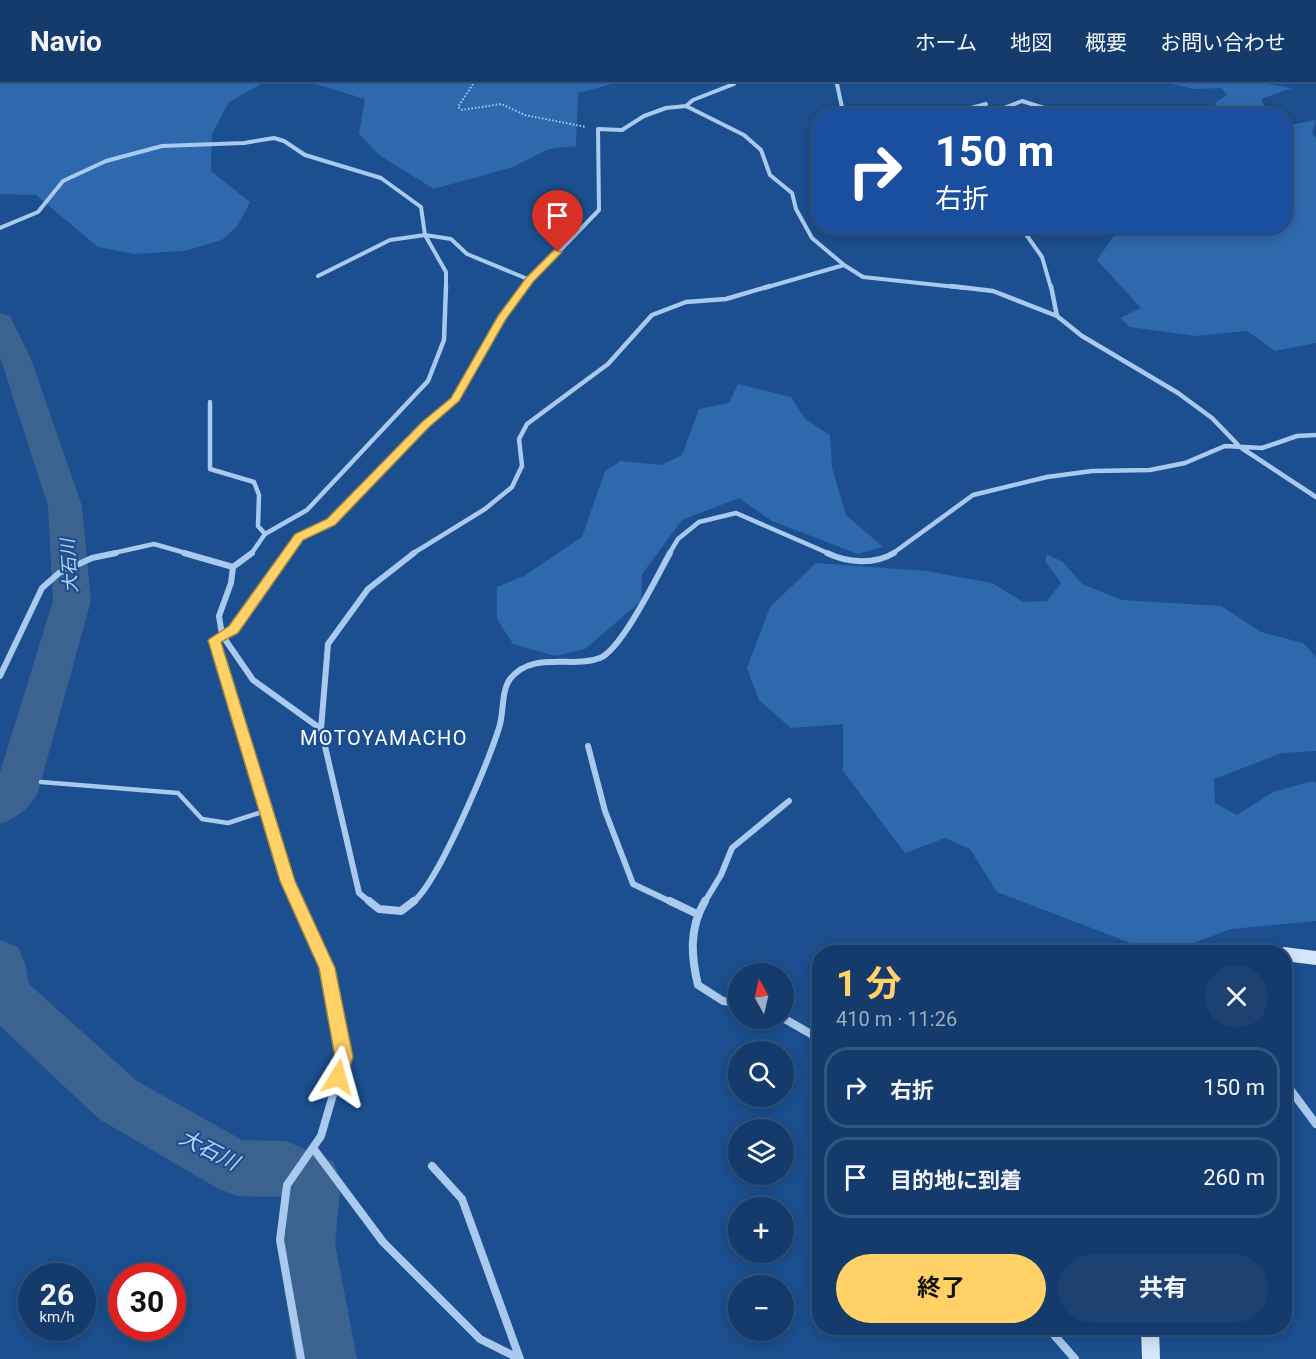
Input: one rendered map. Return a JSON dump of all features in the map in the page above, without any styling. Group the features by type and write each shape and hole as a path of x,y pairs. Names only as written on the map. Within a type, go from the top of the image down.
{"main road":[{"path":"1292,955 1316,958"},
{"path":"1150,1335 1151,1359"}],"street":[{"path":"686,106 693,100 734,84"},
{"path":"837,84 842,108"},
{"path":"1003,108 1022,100 1046,108"},
{"path":"971,108 986,104"},
{"path":"302,1359 280,1240 287,1185 321,1136 344,1057 327,968 287,881 214,640 234,630 299,537 331,522 426,424 456,399 502,318 530,280 599,210 598,129 622,130 644,116 666,108 686,106 736,130 761,150 770,175 792,193 796,209 812,238 844,265 863,277 883,281 993,291 1057,316 1082,336 1178,393 1212,418 1240,447 1316,497"},
{"path":"0,228 38,212 63,181 106,162 162,146 233,144 274,138 285,141 313,158 381,178 400,189 421,207 425,222 425,235 446,272 447,307 444,340 428,381 307,510 266,534 250,554 233,567 231,583 219,616 222,635 253,680 321,729"},
{"path":"1028,234 1044,257 1057,316"},
{"path":"318,276 390,240 425,235 451,239 467,254 530,280"},
{"path":"844,265 726,299 686,302 652,315 608,364 527,424 519,439 522,466 512,488 485,509 420,548 368,589 328,644 321,729 359,893 379,909 401,911 419,898 443,858 500,726 508,681 525,665 600,657 619,642 678,539 699,522 736,513 775,528 838,558 869,562 891,555 973,495 1047,477 1092,471 1150,470 1185,463 1225,446 1262,448 1297,436 1316,435"},
{"path":"210,402 210,469 254,482 259,495 258,526 266,534"},
{"path":"0,676 42,588 59,573 92,558 154,544 233,567"},
{"path":"588,746 605,811 633,884 697,914"},
{"path":"728,1002 723,1001 698,985 691,955 697,914 721,875 732,848 789,801"},
{"path":"794,1024 812,1035"},
{"path":"1292,1092 1316,1124"},
{"path":"313,1148 383,1242 480,1339 520,1359"},
{"path":"432,1166 462,1199 520,1359"},
{"path":"1054,1335 1075,1359"}],"lane":[{"path":"41,782 178,793 202,819 228,823 265,812"}],"path":[{"path":"472,84 458,107 462,110 501,104 525,115 598,129"}],"shaded area":[{"path":"0,84 261,84 229,102 212,134 211,171 250,202 238,225 222,240 184,251 134,254 98,247 36,195 0,194"},
{"path":"315,84 612,84 578,93 576,146 549,149 513,167 434,189 379,155 359,134 365,99"},
{"path":"1171,84 1267,84 1292,88 1261,99 1266,108 1215,108 1216,102 1227,95 1221,88 1195,89"},
{"path":"1316,120 1312,134 1316,138 1316,343 1275,351 1247,331 1196,336 1130,327 1120,318 1141,308 1097,260 1115,234 1292,234 1292,124"},
{"path":"738,384 791,397 805,419 830,435 832,468 846,515 883,547 858,554 772,521 739,498 682,520 642,574 641,601 585,649 555,656 513,644 497,619 497,587 524,576 582,537 605,471 621,461 661,465 682,455 699,409 729,403"},
{"path":"1047,554 1063,562 1082,584 1122,600 1221,606 1261,632 1303,643 1316,657 1316,751 1282,753 1214,779 1215,803 1237,815 1273,792 1313,781 1316,783 1316,921 1231,929 1189,945 1136,945 997,892 970,849 945,838 905,853 843,771 843,724 791,728 759,700 747,668 770,607 816,563 926,571 992,583 1023,602 1047,601 1061,583 1045,561"}],"waterway":[{"name":"大石川","path":"0,322 16,359 65,506 72,601 16,792 0,805"},
{"name":"大石川","path":"0,963 6,997 118,1100 237,1168 286,1169 313,1181 306,1243 326,1359"}],"district":[{"name":"MOTOYAMACHO","path":"384,738"}],"route":[{"path":"338,1077 344,1057 327,968 287,881 214,640 234,630 261,587 299,537 331,522 426,424 456,399 502,318 530,280 558,252"}]}
